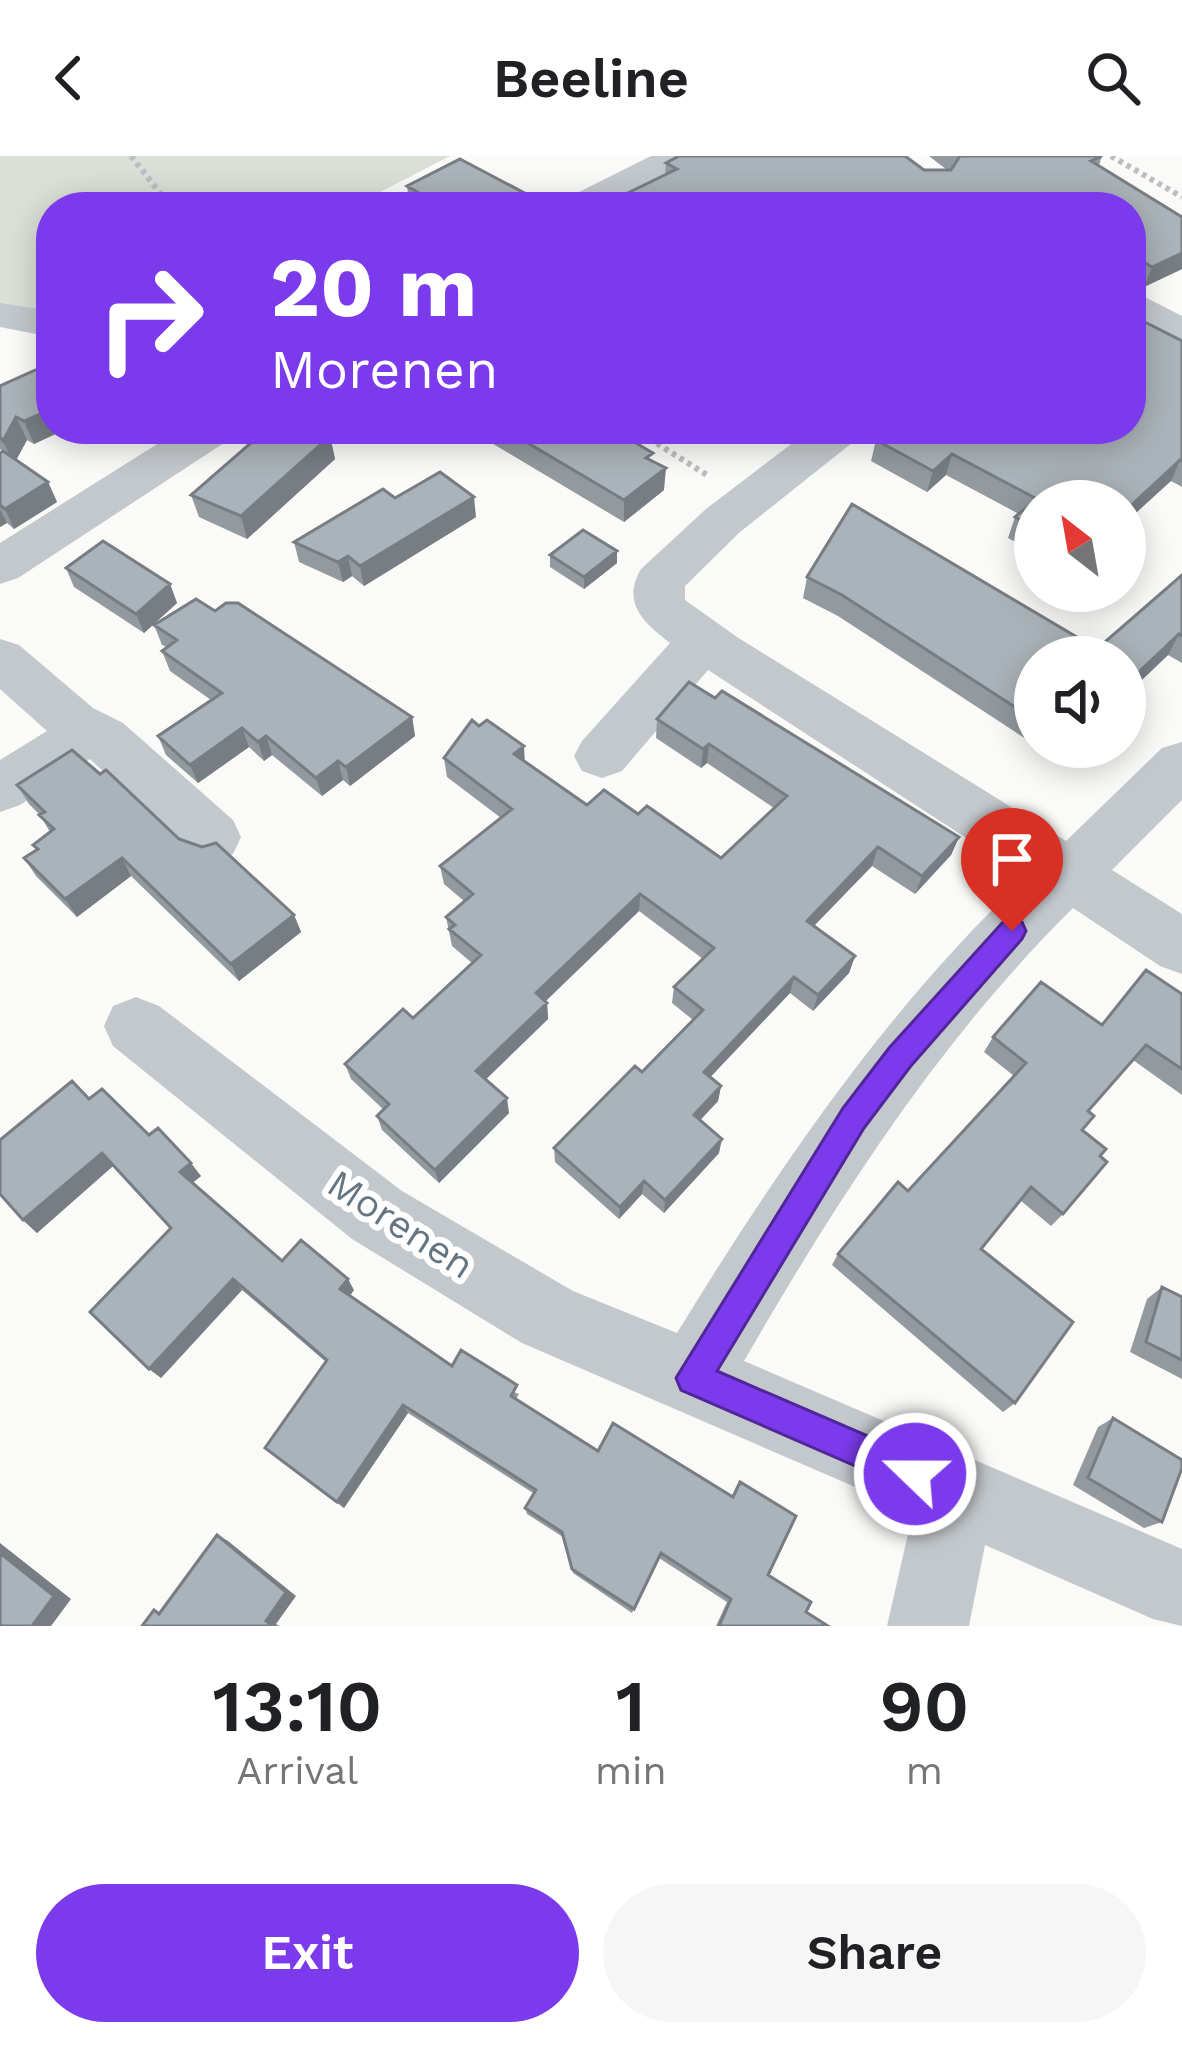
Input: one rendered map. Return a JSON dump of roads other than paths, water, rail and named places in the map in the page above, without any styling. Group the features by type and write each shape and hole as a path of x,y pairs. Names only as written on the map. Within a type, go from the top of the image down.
{"street":[{"path":"609,192 680,156"},
{"path":"1146,312 1182,335"},
{"path":"4,315 36,322"},
{"path":"0,566 191,444"},
{"path":"822,444 747,500 659,582 660,608 1182,947"},
{"path":"602,756 703,640"},
{"path":"0,659 212,837"},
{"path":"0,789 90,731"},
{"path":"693,1378 854,1118 931,1022 1041,899 1182,764"},
{"name":"Morenen","path":"136,1026 377,1216 548,1317 1182,1590"},
{"path":"928,1626 957,1491"}]}
